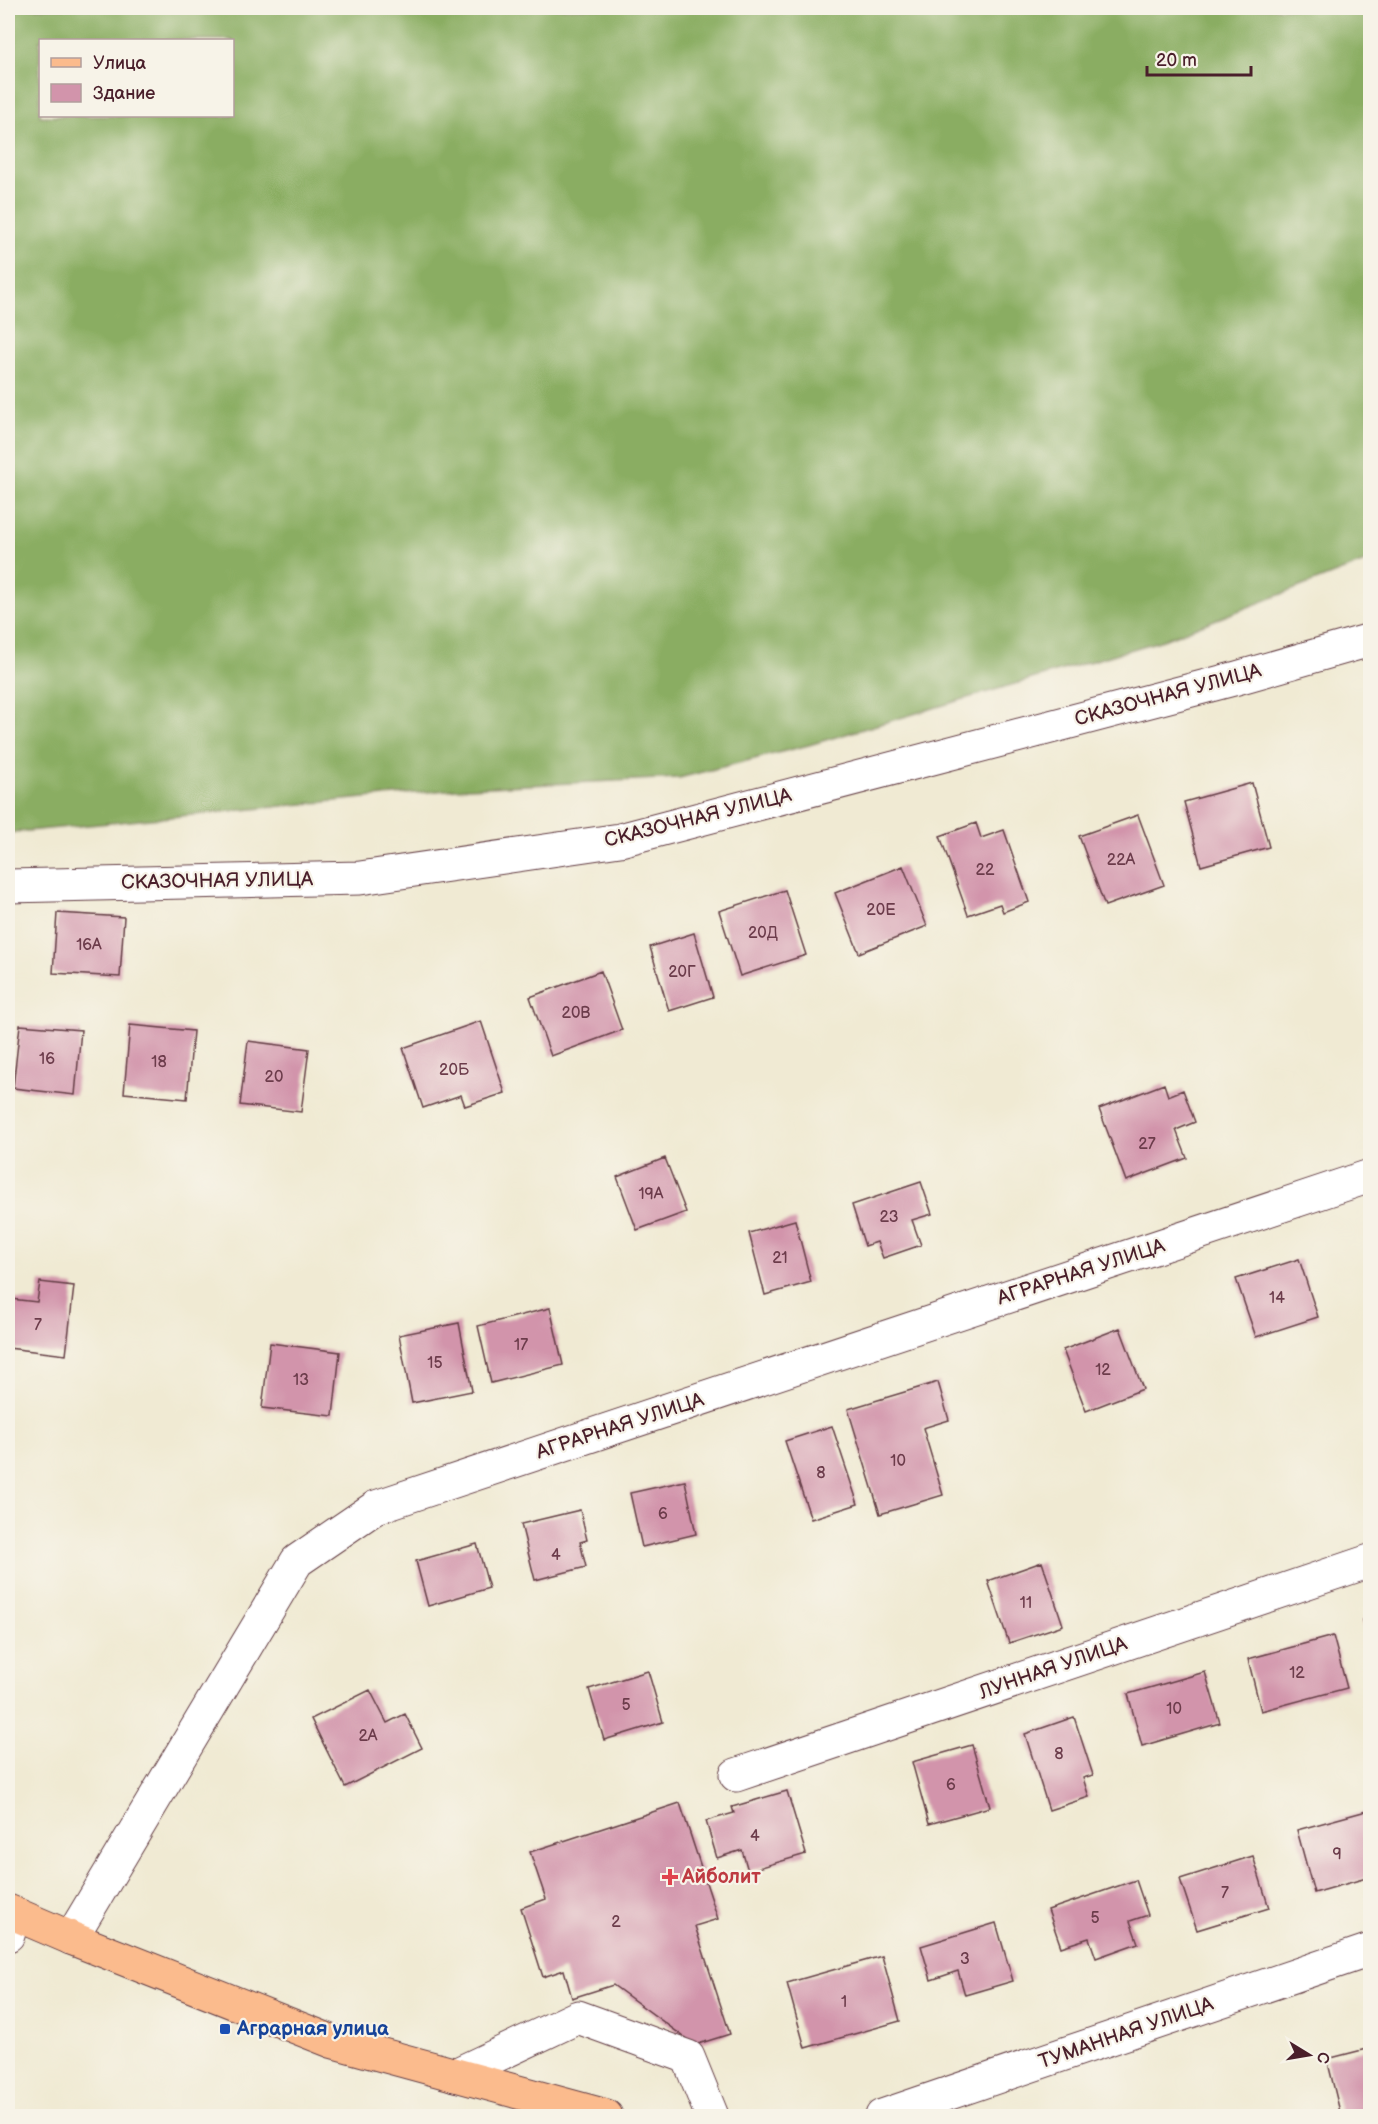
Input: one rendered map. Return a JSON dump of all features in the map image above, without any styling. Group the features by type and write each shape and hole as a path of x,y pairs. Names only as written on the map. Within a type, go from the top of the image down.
{"main road":[{"path":"10,1920 71,1938 331,2040 606,2116"}],"street":[{"name":"СКАЗОЧНАЯ УЛИЦА","path":"8,886 360,878 620,840 1237,678 1371,640"},
{"name":"АГРАРНАЯ УЛИЦА","path":"71,1938 297,1561 376,1508 1371,1176"},
{"name":"ЛУННАЯ УЛИЦА","path":"736,1775 1371,1561"},
{"name":"ТУМАННАЯ УЛИЦА","path":"882,2116 1371,1950"},
{"path":"455,2075 578,2017 688,2057 712,2116"}],"green space":[{"path":"8,8 1370,8 1370,560 1163,640 809,745 679,778 467,788 8,833"}],"building":[{"path":"1252,783 1269,847 1201,866 1184,802"},
{"path":"1138,815 1164,885 1105,906 1079,836"},
{"path":"976,823 981,838 1004,830 1029,902 1003,912 1000,904 968,915 940,836"},
{"path":"903,866 927,926 859,953 835,893"},
{"path":"785,890 806,955 740,976 719,911"},
{"path":"57,913 124,917 120,977 53,973"},
{"path":"694,933 713,997 669,1011 650,947"},
{"path":"601,971 622,1030 551,1056 530,997"},
{"path":"481,1021 505,1093 465,1106 461,1095 423,1108 403,1048"},
{"path":"20,1025 81,1030 75,1095 13,1088"},
{"path":"130,1025 193,1031 187,1099 124,1093"},
{"path":"248,1041 309,1049 301,1112 240,1105"},
{"path":"1164,1084 1168,1096 1183,1090 1195,1122 1176,1130 1187,1158 1126,1181 1099,1109"},
{"path":"665,1158 686,1212 637,1230 617,1177"},
{"path":"921,1182 932,1214 912,1220 921,1245 883,1258 877,1242 865,1246 852,1205"},
{"path":"795,1220 811,1282 765,1295 749,1233"},
{"path":"1299,1259 1318,1317 1256,1337 1236,1279"},
{"path":"8,1280 13,1281 11,1299 37,1302 40,1282 74,1286 66,1355 8,1348"},
{"path":"550,1308 563,1365 491,1383 478,1326"},
{"path":"459,1323 472,1391 412,1403 399,1335"},
{"path":"1120,1328 1143,1389 1086,1411 1063,1350"},
{"path":"270,1343 340,1352 333,1416 262,1408"},
{"path":"938,1382 949,1420 923,1428 943,1495 880,1514 848,1409"},
{"path":"832,1426 858,1504 811,1519 785,1441"},
{"path":"685,1481 696,1534 642,1547 630,1493"},
{"path":"580,1510 587,1540 580,1542 586,1567 535,1580 521,1524"},
{"path":"477,1544 489,1588 428,1606 416,1561"},
{"path":"1042,1562 1063,1625 1009,1643 988,1581"},
{"path":"1370,1618 1370,1652 1362,1620"},
{"path":"1333,1636 1347,1688 1261,1711 1248,1659"},
{"path":"648,1671 663,1722 604,1740 589,1689"},
{"path":"1205,1672 1220,1723 1142,1746 1128,1694"},
{"path":"370,1690 387,1723 405,1714 422,1748 345,1787 311,1719"},
{"path":"1074,1717 1093,1775 1083,1778 1089,1797 1049,1810 1025,1734"},
{"path":"972,1745 990,1807 929,1824 912,1762"},
{"path":"787,1791 806,1854 748,1871 742,1850 717,1858 706,1821 734,1813 732,1807"},
{"path":"680,1803 718,1919 695,1926 730,2034 695,2045 613,1985 572,1998 564,1970 543,1977 521,1908 546,1899 530,1852"},
{"path":"1370,1810 1370,1877 1314,1893 1297,1830"},
{"path":"1253,1856 1269,1908 1197,1930 1180,1879"},
{"path":"1136,1880 1148,1915 1130,1921 1138,1943 1096,1958 1089,1938 1061,1947 1048,1910"},
{"path":"996,1923 1013,1981 965,1995 958,1971 931,1980 921,1946"},
{"path":"882,1956 900,2021 805,2048 787,1983"},
{"path":"1370,2048 1370,2116 1341,2116 1327,2059"}],"place":[{"name":"Айболит","path":"670,1877"},
{"name":"Аграрная улица","path":"225,2029"}]}
